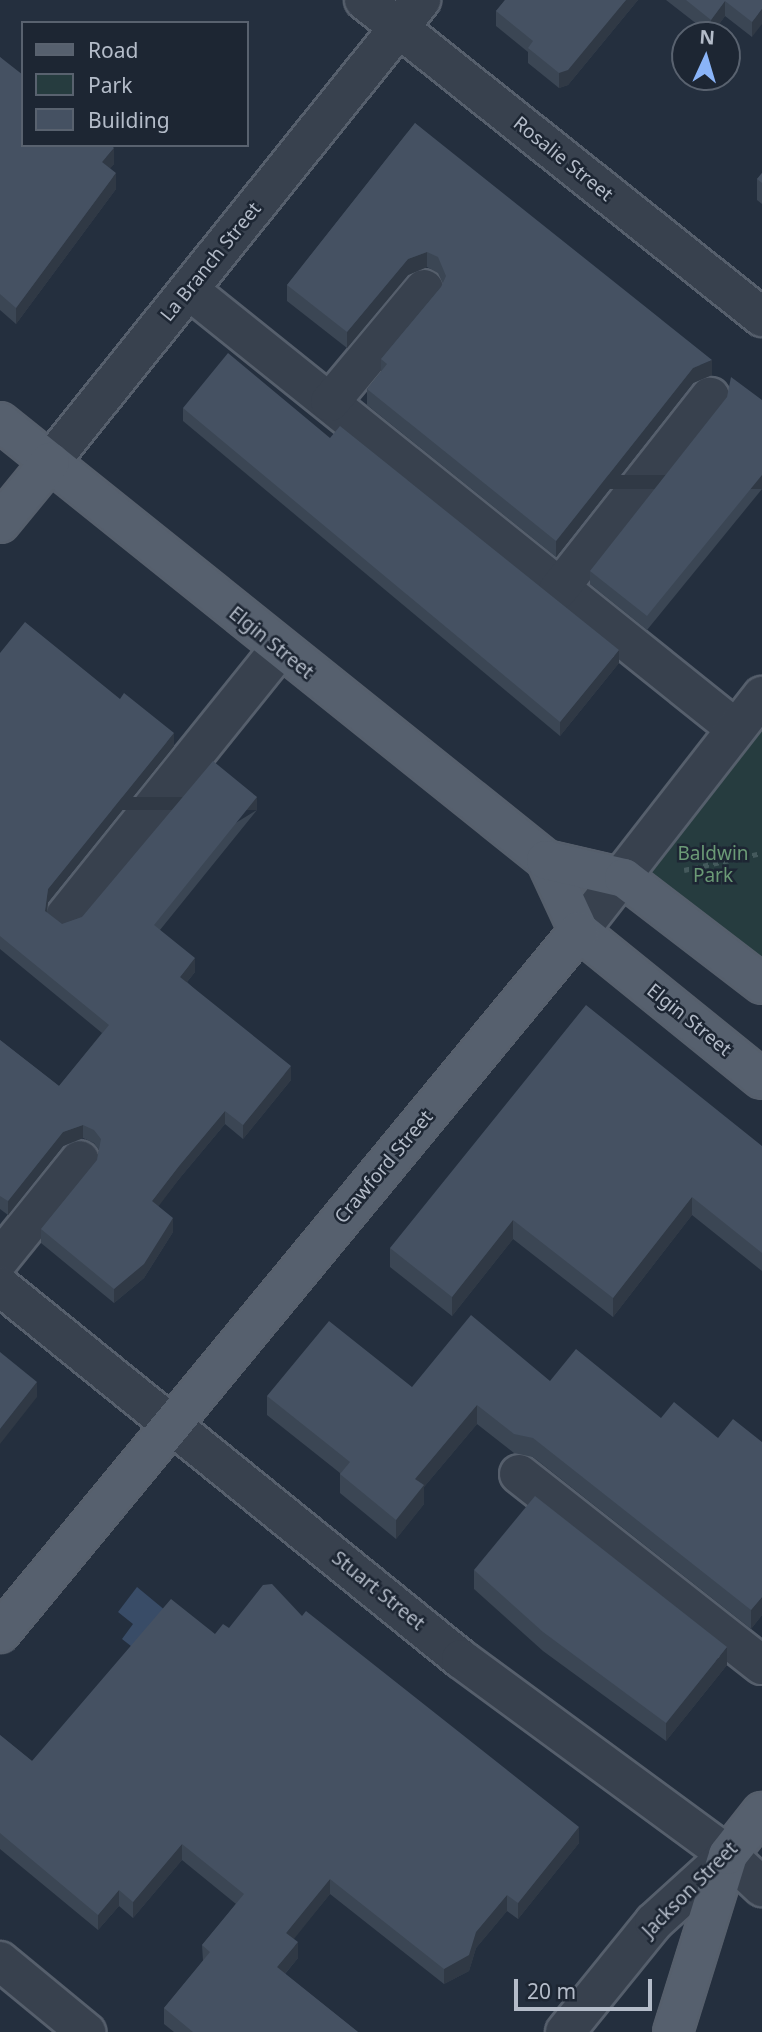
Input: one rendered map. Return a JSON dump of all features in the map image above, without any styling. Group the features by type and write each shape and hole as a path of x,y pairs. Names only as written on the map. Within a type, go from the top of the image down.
{"main road":[{"name":"Elgin Street","path":"0,422 279,650 546,860 624,877 762,984"},
{"name":"La Branch Street","path":"0,523 50,462"},
{"name":"Elgin Street","path":"546,860 579,932 762,1079"},
{"name":"Crawford Street","path":"0,1633 579,932"},
{"name":"Jackson Street","path":"728,1855 762,1812"},
{"path":"673,2032 728,1855"}],"street":[{"name":"Rosalie Street","path":"364,0 410,14 762,317"},
{"name":"La Branch Street","path":"50,462 410,14"},
{"path":"330,402 424,289"},
{"path":"189,290 558,590 736,729"},
{"path":"558,590 710,397"},
{"path":"65,916 279,650"},
{"name":"Crawford Street","path":"579,932 762,695"},
{"path":"0,1259 80,1160"},
{"name":"Stuart Street","path":"0,1286 172,1422 461,1659 728,1855 762,1887"},
{"path":"519,1474 762,1665"},
{"name":"Jackson Street","path":"565,2032 654,1922 728,1855"},
{"path":"0,1961 86,2032"}],"path":[{"path":"670,874 762,853"}],"green space":[{"name":"Baldwin Park","path":"762,721 762,965 650,879 657,855"}],"water":[{"path":"137,1587 166,1611 136,1650 122,1639 133,1624 118,1612"}],"building":[{"path":"505,0 626,0 568,70 559,73 528,48 533,41 496,11"},
{"path":"686,0 762,0 762,9 752,22 725,1 711,20"},
{"path":"0,57 21,73 21,147 113,147 102,162 116,173 16,308 0,294"},
{"path":"415,123 712,360 693,368 556,541 367,389 387,364 381,359 441,287 446,276 438,257 427,252 408,259 347,332 287,285"},
{"path":"228,353 330,438 340,426 619,650 560,722 183,408"},
{"path":"731,377 762,400 762,475 647,616 590,571 727,397"},
{"path":"25,622 120,699 124,693 174,733 48,889 45,911 62,924 82,917 213,761 257,797 154,925 195,958 180,977 291,1066 243,1125 225,1111 179,1166 152,1201 173,1218 144,1264 114,1289 41,1229 97,1160 101,1139 94,1130 83,1125 63,1132 8,1201 0,1196 0,1040 59,1086 109,1025 0,936 0,653"},
{"path":"586,1005 762,1146 762,1253 692,1197 613,1298 513,1220 452,1297 390,1248"},
{"path":"471,1315 550,1381 576,1349 661,1418 674,1402 718,1438 733,1419 762,1442 762,1597 751,1610 533,1438 514,1434 477,1405 415,1479 424,1485 396,1520 340,1474 350,1462 267,1396 329,1321 412,1387"},
{"path":"0,1352 37,1382 0,1429"},
{"path":"535,1496 727,1647 666,1723 543,1632 474,1570"},
{"path":"272,1584 302,1616 306,1611 579,1827 518,1903 507,1895 476,1932 469,1955 444,1969 330,1879 286,1933 298,1942 277,1967 358,2032 193,2032 164,2008 210,1952 202,1945 244,1894 182,1844 133,1902 119,1890 98,1915 0,1833 0,1735 32,1761 171,1599 215,1634 223,1624 229,1628 263,1585"}]}
